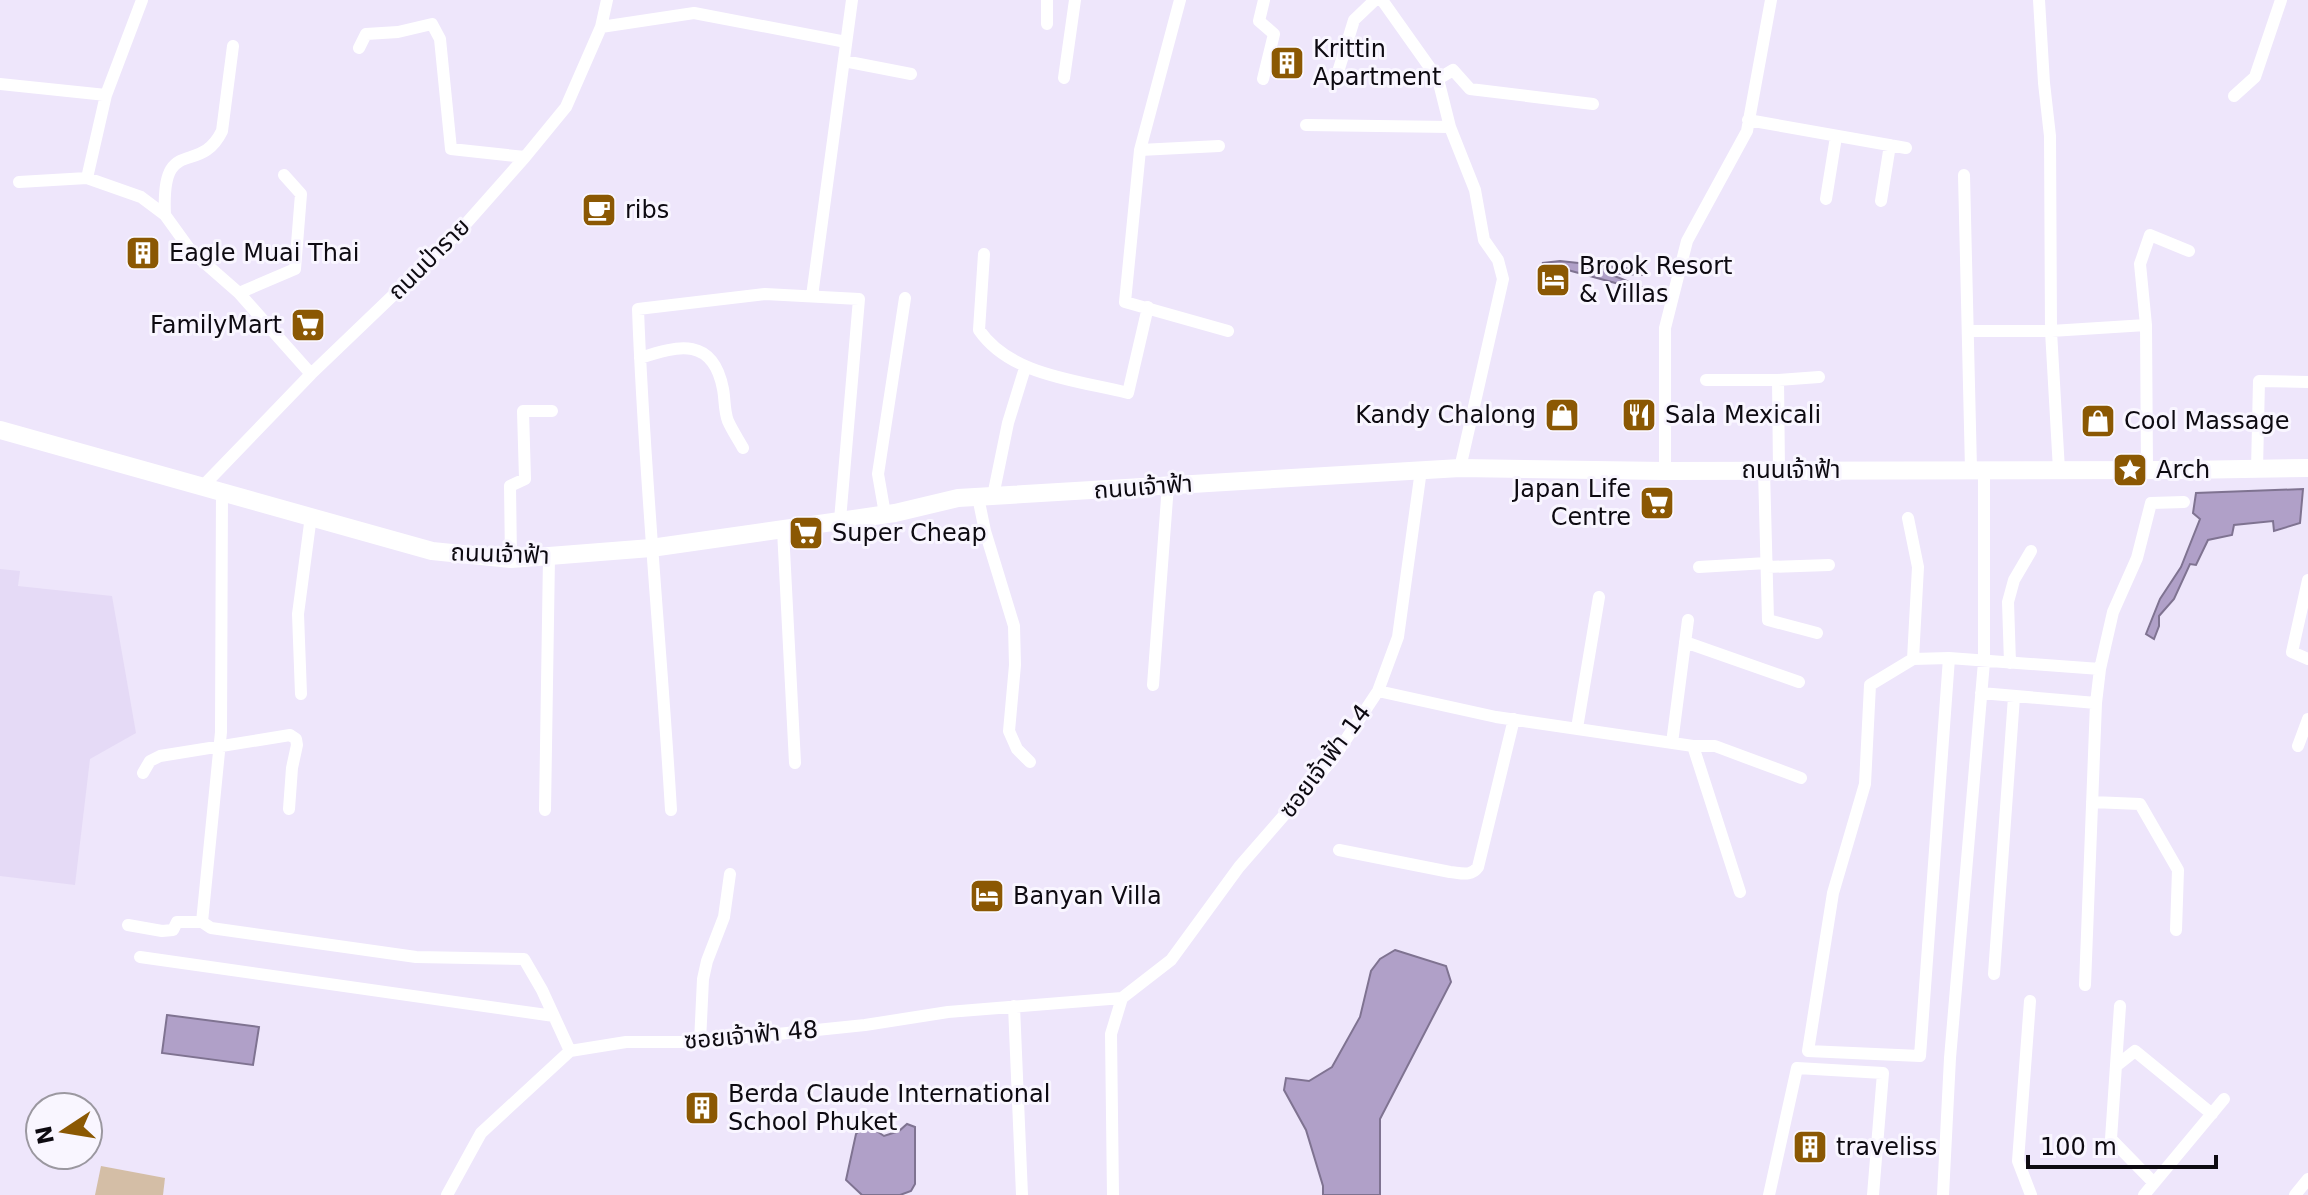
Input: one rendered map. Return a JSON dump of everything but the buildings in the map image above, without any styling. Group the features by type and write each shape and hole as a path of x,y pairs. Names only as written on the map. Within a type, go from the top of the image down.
{"main road":[{"name":"ถนนเจ้าฟ้า","path":"0,430 432,551 511,559 651,548 783,530 885,514 958,498 1460,468 1665,471 2308,468"}],"street":[{"path":"87,178 106,95 142,0"},
{"name":"ถนนป่าราย","path":"203,486 311,374 456,235 525,157 566,107 601,27 607,0"},
{"path":"812,296 852,0"},
{"path":"1047,0 1047,24"},
{"path":"1064,78 1075,0"},
{"path":"1180,0 1140,150 1125,302 1228,331"},
{"path":"1263,79 1274,34 1259,21 1264,0"},
{"path":"1338,72 1354,20 1375,0"},
{"path":"1382,0 1438,79 1450,127 1475,190 1484,240 1498,260 1503,279 1460,468"},
{"path":"1665,471 1665,328 1687,241 1747,131 1771,0"},
{"path":"2039,0 2050,136 2051,331 2059,470"},
{"path":"2234,96 2255,77 2281,0"},
{"path":"601,27 694,13 846,42"},
{"path":"359,48 366,34 398,32 432,24 440,39 451,149 525,157"},
{"path":"165,215 166,180 170,168 176,161 206,151 216,144 222,131 233,46"},
{"path":"844,61 911,74"},
{"path":"1438,79 1453,70 1470,89 1593,104"},
{"path":"0,84 106,95"},
{"path":"1748,120 1906,148"},
{"path":"1306,125 1450,127"},
{"path":"1826,199 1836,137"},
{"path":"1881,201 1890,145"},
{"path":"1140,150 1219,146"},
{"path":"239,293 295,269 301,194 284,175"},
{"path":"1943,1195 1950,1058 1984,662 1968,331 1964,175"},
{"path":"19,182 87,178 141,197 165,215 191,251 239,293 311,374"},
{"path":"2147,470 2146,325 2140,264 2150,235 2189,251"},
{"path":"984,254 979,330 993,347 1025,368 1128,393 1148,307"},
{"path":"671,810 651,548 638,309 765,294 859,299 840,520"},
{"path":"885,514 878,474 905,298"},
{"path":"1968,331 2051,331 2146,325"},
{"path":"640,358 681,346 703,353 715,364 720,375 726,418 743,448"},
{"path":"1025,368 986,496 985,531 1014,626 1015,665 1009,731 1017,749 1030,762"},
{"path":"1706,380 1819,377"},
{"path":"1778,380 1767,565 1768,620 1817,633"},
{"path":"2257,469 2259,381 2308,382"},
{"path":"511,559 510,486 525,479 523,411 552,411"},
{"name":"ซอยเจ้าฟ้า 14","path":"1122,998 1171,960 1239,867 1333,759 1378,691 1398,637 1421,470"},
{"path":"1153,685 1168,485"},
{"path":"202,922 220,746 222,491"},
{"path":"2085,985 2100,669 2113,612 2137,558 2151,503 2184,502"},
{"path":"301,694 298,614 311,516"},
{"path":"1908,518 1918,567 1913,659"},
{"path":"783,530 795,763"},
{"path":"2010,663 2008,602 2014,580 2031,551"},
{"path":"545,810 549,557"},
{"path":"1699,567 1829,565"},
{"path":"2308,580 2292,652 2308,659"},
{"path":"1577,728 1599,597"},
{"path":"1672,743 1688,620"},
{"path":"1685,642 1799,682"},
{"path":"1949,658 1920,1056 1808,1051 1833,893 1865,784 1870,685 1913,659 1949,658 2100,669"},
{"path":"1378,691 1514,719 1693,746 1715,746 1801,778"},
{"path":"1981,693 2096,703"},
{"path":"1994,974 2014,697"},
{"path":"1339,850 1450,872 1475,872 1514,719"},
{"path":"2298,746 2308,719"},
{"path":"143,773 150,761 160,756 294,737 297,745 289,809"},
{"path":"1693,746 1740,892"},
{"path":"2092,802 2140,804 2178,870 2176,930"},
{"path":"700,1042 703,979 724,917 730,874"},
{"path":"128,925 162,931 173,930 177,922 202,922 211,928 416,957 524,959 570,1051 481,1133 447,1195"},
{"path":"140,957 554,1016"},
{"path":"1113,1195 1111,1034 1122,998"},
{"name":"ซอยเจ้าฟ้า 48","path":"570,1051 626,1042 700,1042 1014,1006 1122,998"},
{"path":"2030,1001 2018,1161 2031,1195"},
{"path":"1014,1006 1022,1195"},
{"path":"2120,1006 2111,1139 2154,1183"},
{"path":"2116,1066 2135,1051 2212,1114"},
{"path":"1769,1195 1797,1068 1883,1073 1873,1195"},
{"path":"2144,1195 2224,1099"}],"shaded area":[{"path":"1560,261 1643,270 1643,275 1607,273 1642,287 1641,290 1542,263"},
{"path":"2303,489 2300,523 2274,531 2273,521 2234,525 2232,535 2208,540 2196,565 2190,564 2174,599 2159,616 2154,639 2146,634 2160,599 2181,567 2200,519 2193,513 2196,493"},
{"path":"0,569 20,571 18,586 112,596 136,733 90,759 75,885 0,876"},
{"path":"1395,950 1446,966 1451,982 1380,1119 1380,1195 1323,1195 1306,1130 1284,1090 1286,1078 1309,1081 1332,1067 1360,1017 1371,971 1380,959"},
{"path":"167,1015 259,1027 253,1065 162,1053"},
{"path":"866,1124 884,1136 899,1131 907,1124 915,1127 915,1184 911,1191 900,1195 862,1195 846,1180 856,1134"},
{"path":"104,1167 165,1178 163,1195 95,1195 100,1171 104,1171"}],"place":[{"name":"Krittin Apartment","path":"1287,63"},
{"name":"ribs","path":"599,210"},
{"name":"Eagle Muai Thai","path":"143,253"},
{"name":"Brook Resort & Villas","path":"1553,280"},
{"name":"FamilyMart","path":"308,325"},
{"name":"Kandy Chalong","path":"1562,415"},
{"name":"Sala Mexicali","path":"1639,415"},
{"name":"Cool Massage","path":"2098,421"},
{"name":"Arch","path":"2130,470"},
{"name":"Japan Life Centre","path":"1657,503"},
{"name":"Super Cheap","path":"806,533"},
{"name":"Banyan Villa","path":"987,896"},
{"name":"Berda Claude International School Phuket","path":"702,1108"},
{"name":"traveliss","path":"1810,1147"}]}
